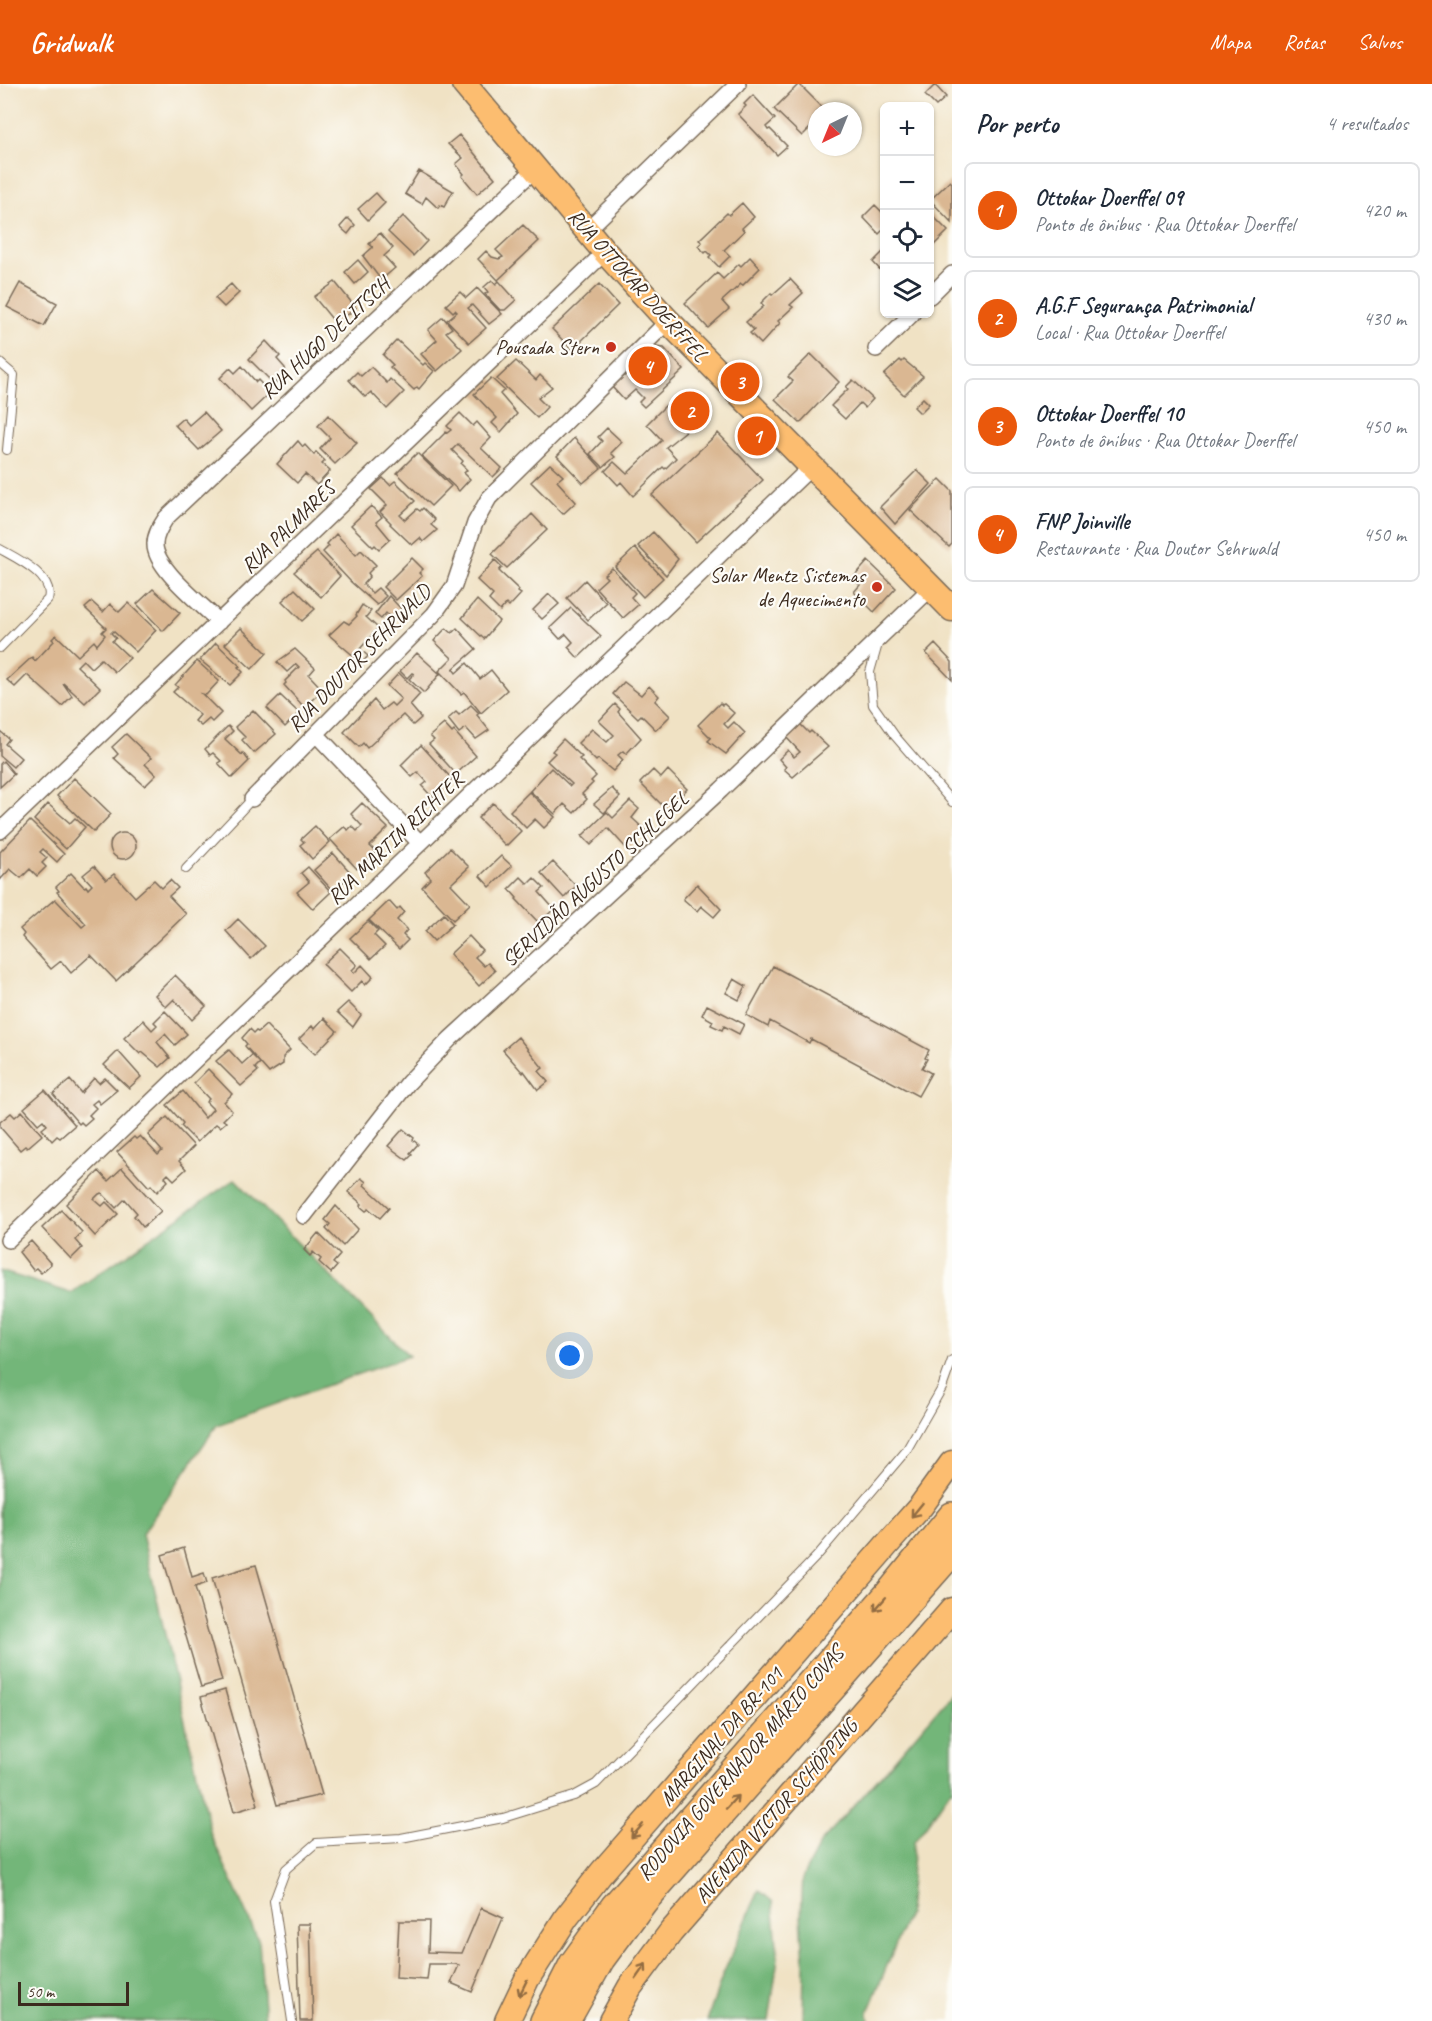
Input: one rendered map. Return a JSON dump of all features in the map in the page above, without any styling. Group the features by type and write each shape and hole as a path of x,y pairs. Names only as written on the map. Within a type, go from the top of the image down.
{"highway":[{"name":"RODOVIA GOVERNADOR MÁRIO COVAS","path":"544,2021 573,1964 614,1906 905,1576 952,1516"},
{"name":"RODOVIA GOVERNADOR MÁRIO COVAS","path":"566,2021 601,1959 633,1916 952,1552"},
{"path":"858,1661 952,1570"}],"main road":[{"name":"RUA OTTOKAR DOERFFEL","path":"464,84 605,252 668,321 951,608"},
{"name":"MARGINAL DA BR-101","path":"507,2021 527,1979 566,1918 602,1872 921,1506 952,1463"},
{"name":"AVENIDA VICTOR SCHÖPPING","path":"611,2021 630,1987 677,1925 952,1610"}],"street":[{"path":"587,230 738,84"},
{"name":"RUA HUGO DELITSCH","path":"219,622 159,560 155,545 158,531 166,518 535,169"},
{"name":"RUA PALMARES","path":"0,831 605,252"},
{"path":"934,292 952,274"},
{"path":"876,349 908,318"},
{"name":"RUA DOUTOR SEHRWALD","path":"252,799 434,614 447,598 460,570 475,522 489,498 668,321"},
{"name":"RUA MARTIN RICHTER","path":"8,1240 811,466"},
{"name":"SERVIDÃO AUGUSTO SCHLEGEL","path":"304,1216 408,1083 450,1039 721,790 931,588"},
{"path":"316,734 420,843"}],"lane":[{"path":"0,363 14,375 7,450"},
{"path":"0,549 38,573 48,585 49,594 48,599 0,648"},
{"path":"880,636 870,672 873,705 895,736 952,802"},
{"path":"186,869 252,799"},
{"path":"292,2021 274,1901 286,1869 316,1843 401,1838 503,1818 574,1796 596,1784 818,1556 906,1451 942,1388 952,1360"}],"green space":[{"path":"235,1179 409,1356 217,1425 142,1534 211,1835 259,1942 265,2021 0,2021 0,1271 71,1293"},
{"path":"952,1693 952,1789 914,1842 908,1914 868,2012 869,2021 803,2021 804,1962 801,1916 803,1876 821,1842"},
{"path":"759,1890 773,1902 778,1957 769,2021 707,2021 722,1977"}],"building":[{"path":"799,84 817,102 808,102 808,130 802,136 774,109"},
{"path":"935,85 946,97 936,106 925,95"},
{"path":"753,95 775,119 766,127 768,130 770,129 787,146 777,155 738,114"},
{"path":"459,135 495,178 477,194 462,176 464,174 456,164 463,158 448,144"},
{"path":"419,171 453,191 444,207 440,205 438,208 426,197 422,204 405,194"},
{"path":"950,181 952,183 952,223 934,204 934,196"},
{"path":"376,193 385,203 368,220 358,209"},
{"path":"742,203 754,217 742,228 744,231 724,250 730,256 719,267 709,257 711,255 707,251 705,253 698,246 702,242 699,240 727,213 729,215"},
{"path":"875,205 880,210 879,234 863,217"},
{"path":"403,216 427,241 413,256 388,232"},
{"path":"934,217 948,231 934,245"},
{"path":"348,218 355,225 348,234 340,227"},
{"path":"523,225 539,241 498,280 478,259 486,251 492,257 499,259 503,257 496,250"},
{"path":"380,233 393,248 384,256 395,268 381,280 363,256 373,247 369,244"},
{"path":"880,255 880,270 873,262"},
{"path":"750,257 760,268 722,301 729,309 708,328 685,303 717,273 723,279"},
{"path":"358,260 368,272 355,284 345,272"},
{"path":"790,279 803,293 790,305 793,307 778,321 780,323 761,344 750,333 754,330 746,322 764,306 761,303 771,293 772,295"},
{"path":"492,280 496,284 499,281 516,300 505,310 500,310 485,294 488,292 484,287"},
{"path":"335,282 356,308 336,324 314,297"},
{"path":"20,283 57,303 44,326 7,307"},
{"path":"231,284 239,293 224,307 215,298"},
{"path":"599,284 618,305 572,350 552,329"},
{"path":"477,288 502,314 489,324 472,305 468,308 486,328 469,343 447,320 457,312 455,310 453,312 446,305 460,292 466,298"},
{"path":"443,317 452,328 446,332 462,349 437,371 421,354 437,340 428,330"},
{"path":"397,340 423,365 425,363 434,371 419,389 417,387 414,390 390,367 393,365 383,355"},
{"path":"266,341 280,356 277,359 285,368 286,373 275,383 249,359"},
{"path":"655,347 664,348 684,370 644,407 639,402 643,398 635,390 624,400 612,387"},
{"path":"811,354 839,382 800,423 775,399 793,381 788,377"},
{"path":"900,360 902,362 904,360 923,376 904,395 884,375"},
{"path":"516,361 536,380 540,375 552,387 538,398 547,407 537,418 497,379"},
{"path":"242,366 270,393 251,411 220,378 230,368 235,373"},
{"path":"371,367 387,383 390,379 404,392 387,409 371,392 365,397 349,380 357,372 361,376"},
{"path":"491,378 504,390 500,394 517,414 501,432 492,423 497,418 474,394"},
{"path":"853,380 873,399 865,408 860,403 845,419 831,406 848,389 846,387"},
{"path":"689,398 703,411 692,423 678,410"},
{"path":"923,398 929,404 920,413 914,407"},
{"path":"666,405 678,417 675,420 686,431 666,447 676,458 665,469 663,467 633,496 621,482 618,485 605,471 614,462 627,474 662,440 647,424"},
{"path":"204,412 221,431 199,450 175,425 183,418 189,425"},
{"path":"460,413 473,426 477,422 491,438 481,448 502,468 493,477 458,444 452,450 463,461 461,464 467,470 464,473 470,479 459,491 422,456 446,432 451,430 447,426"},
{"path":"328,415 357,443 335,464 320,449 330,438 318,426"},
{"path":"607,428 622,442 611,453 615,457 603,467 590,454 602,441 598,437"},
{"path":"718,433 763,480 696,542 652,495"},
{"path":"574,438 601,468 583,483 557,456"},
{"path":"298,441 314,455 316,452 325,461 322,464 330,471 317,485 305,474 297,483 277,464"},
{"path":"417,453 451,486 431,506 397,473"},
{"path":"550,464 563,476 557,481 576,502 563,514 531,482"},
{"path":"917,470 931,484 895,524 880,507"},
{"path":"383,478 390,485 395,481 415,501 400,515 405,520 417,509 420,511 423,508 435,520 431,525 437,530 423,542 420,538 412,545 380,512 387,505 371,489"},
{"path":"940,479 952,491 952,544 949,547 910,510"},
{"path":"371,506 382,517 376,522 390,539 379,549 375,545 373,547 351,525"},
{"path":"532,514 547,530 507,568 492,554"},
{"path":"653,532 678,559 666,575 638,546"},
{"path":"336,534 356,555 361,550 376,565 368,573 370,576 363,584 372,593 378,588 386,596 377,605 323,552"},
{"path":"635,548 663,578 643,597 615,567"},
{"path":"317,552 340,576 321,597 294,572"},
{"path":"412,558 423,569 419,573 422,576 396,600 383,587"},
{"path":"495,560 502,567 499,571 521,594 509,607 506,604 500,611 489,600 493,595 477,580"},
{"name":"Solar Mentz Sistemas de Aquecimento","path":"868,561 896,588 874,612 854,592 860,585 853,578"},
{"path":"612,568 635,593 631,597 638,605 623,618 596,588 607,578 604,575"},
{"path":"585,580 606,603 588,620 567,598"},
{"path":"153,589 180,613 163,631 137,604"},
{"path":"295,589 315,609 302,621 282,601"},
{"path":"549,594 559,604 542,619 533,610"},
{"path":"389,596 402,610 397,616 394,614 391,618 386,613 381,619 375,614"},
{"path":"477,600 499,621 484,639 462,618"},
{"path":"92,602 103,612 110,604 119,612 128,603 156,630 136,652 113,631 111,633 116,638 112,641 130,658 115,672 101,659 91,668 83,660 77,666 100,688 85,703 63,683 72,696 62,706 27,675 15,687 7,680 32,657 35,661 54,641 52,639 56,635 78,656 94,641 97,645 105,635 102,632 106,628 85,608"},
{"path":"362,605 371,611 366,617 378,628 360,649 368,656 362,663 329,635 344,621 349,624 357,616"},
{"path":"571,608 601,636 578,658 568,647 573,642 566,634 560,639 550,628"},
{"path":"241,628 267,653 252,669 225,644"},
{"path":"446,628 452,633 457,628 476,649 453,669 456,673 467,663 480,679 491,670 507,690 481,713 464,692 461,694 439,671 452,658 434,641"},
{"path":"216,643 240,666 238,667 243,672 230,685 200,660"},
{"path":"935,644 952,662 952,680 926,653"},
{"path":"295,649 315,668 309,675 323,690 304,707 284,685 299,667 296,664 287,672 277,662"},
{"path":"417,653 440,674 424,693 409,679 414,674 412,673 407,678 400,671"},
{"path":"197,661 219,681 206,695 202,694 221,713 212,722 209,719 201,726 195,721 200,715 173,692 178,687 175,685"},
{"path":"399,673 420,694 410,705 421,718 413,725 403,715 367,748 363,743 359,747 344,732 374,700 382,710 391,703 394,706 401,699 387,686"},
{"path":"624,682 641,695 649,686 659,696 655,701 670,716 656,730 641,715 638,718 613,694"},
{"path":"280,695 299,713 285,727 267,708"},
{"path":"720,703 734,713 724,724 728,728 734,722 745,733 726,754 708,741 711,738 698,725"},
{"path":"615,704 620,709 618,712 641,738 626,754 623,751 618,755 623,760 613,771 598,759 596,761 578,743 592,729 607,742 614,735 599,721"},
{"path":"471,705 479,713 477,715 489,730 476,739 466,728 459,733 448,719 456,712 459,715"},
{"path":"253,710 276,734 254,753 242,740 245,737 235,727"},
{"path":"444,724 452,733 454,731 476,756 456,774 429,744 434,740 430,736"},
{"path":"800,724 828,747 793,777 784,769 786,767 779,759 788,750 794,757 800,752 786,737"},
{"path":"228,726 233,731 225,739 242,755 243,753 249,761 232,778 218,763 221,761 205,749"},
{"path":"0,731 9,739 5,744 21,758 13,767 0,756"},
{"path":"126,734 151,758 145,764 156,775 145,786 114,758 118,754 112,747"},
{"path":"563,739 582,757 579,759 596,776 591,781 593,783 582,794 587,799 574,813 564,804 555,814 530,791 551,768 570,786 572,784 547,761 555,753 552,751"},
{"path":"421,745 452,779 432,797 422,786 427,782 418,772 412,777 401,765"},
{"path":"3,761 14,774 0,787 0,764"},
{"path":"653,770 661,778 668,770 687,789 667,810 640,783"},
{"path":"74,778 111,814 94,832 57,796"},
{"path":"612,788 620,797 604,813 594,804"},
{"path":"529,792 555,817 544,828 535,819 526,828 510,811"},
{"path":"630,801 639,809 632,818 645,830 627,849 608,828 591,845 582,836 607,812 613,818"},
{"path":"362,803 388,828 370,846 376,852 357,869 330,839 344,827 348,830 352,826 357,831 362,826 351,814"},
{"path":"493,803 521,831 506,846 478,818"},
{"path":"48,804 70,823 75,818 85,827 66,849 34,820"},
{"path":"30,821 64,854 57,862 43,849 40,852 47,858 42,863 46,867 37,876 30,869 21,878 10,869 0,880 0,852"},
{"path":"315,826 330,842 312,859 300,845 304,842 301,839"},
{"path":"123,833 132,837 136,846 132,855 123,859 114,855 110,846 114,837"},
{"path":"450,848 469,867 451,884 470,904 453,920 422,887 431,878 425,872"},
{"path":"333,853 352,874 333,891 314,870"},
{"path":"501,856 512,866 490,887 480,876"},
{"path":"553,862 576,886 564,898 541,873"},
{"path":"94,866 106,880 114,874 135,897 154,880 162,888 170,880 178,888 169,896 186,914 116,981 91,955 71,973 61,961 51,969 22,937 24,934 20,929 55,899 82,927 86,924 57,892 59,891 56,887 71,873 88,889 92,885 83,875"},
{"path":"308,867 331,892 313,909 297,892 309,882 301,873"},
{"path":"521,877 528,884 534,878 544,888 539,892 554,909 539,923 509,889"},
{"path":"697,884 721,909 714,917 701,906 697,911 683,899"},
{"path":"389,901 397,910 400,907 404,912 397,920 407,930 403,935 408,940 399,949 369,920"},
{"path":"444,914 453,924 434,941 425,931"},
{"path":"238,919 265,946 251,959 226,931"},
{"path":"368,921 378,931 374,935 385,946 371,959 350,938"},
{"path":"469,936 482,950 475,957 484,966 488,963 495,971 479,986 450,954"},
{"path":"340,948 357,965 352,970 354,973 362,965 373,977 365,985 362,981 351,992 323,964"},
{"path":"773,966 929,1050 922,1068 931,1073 918,1096 811,1039 809,1043 770,1021 768,1027 746,1015"},
{"path":"175,975 206,1006 192,1020 174,999 166,1007 155,995"},
{"path":"734,979 746,986 739,1000 726,993"},
{"path":"348,1002 361,1015 353,1027 337,1012"},
{"path":"707,1005 744,1024 739,1034 724,1026 722,1030 711,1025 713,1021 702,1015"},
{"path":"165,1011 187,1034 175,1045 165,1034 157,1042 170,1058 160,1067 142,1052 140,1054 124,1038 143,1020 152,1030 157,1025 154,1022"},
{"path":"324,1018 337,1031 315,1054 299,1039 312,1026 314,1029"},
{"path":"266,1025 290,1050 283,1057 283,1064 269,1073 245,1046 247,1044 242,1038 250,1029 254,1033 258,1032"},
{"path":"518,1037 543,1068 539,1071 548,1082 538,1090 524,1071 523,1073 503,1050"},
{"path":"229,1050 242,1064 252,1055 260,1063 255,1068 258,1071 241,1086 216,1061"},
{"path":"118,1051 141,1077 129,1088 104,1065"},
{"path":"208,1069 232,1094 224,1102 232,1111 223,1120 226,1122 220,1127 216,1124 197,1142 181,1126 183,1123 167,1105 183,1091 205,1118 213,1109 206,1102 209,1099 194,1083"},
{"path":"94,1078 99,1083 105,1078 117,1090 100,1104 97,1100 92,1104 96,1108 89,1115 92,1118 84,1125 81,1122 79,1124 53,1094 70,1080 81,1093"},
{"path":"45,1090 75,1125 60,1138 57,1136 52,1141 42,1129 47,1125 43,1120 38,1124 24,1108"},
{"path":"22,1111 42,1135 27,1148 25,1146 20,1150 0,1127 0,1122 11,1113 15,1117"},
{"path":"167,1117 194,1146 179,1161 186,1169 174,1180 168,1174 165,1177 168,1181 157,1192 151,1185 149,1187 117,1152 134,1137 136,1139 140,1136 158,1155 162,1151 148,1135"},
{"path":"403,1129 418,1144 407,1160 388,1146"},
{"path":"122,1168 161,1211 143,1227 134,1216 137,1213 125,1199 116,1208 102,1193 99,1194 94,1199 102,1206 106,1202 118,1214 95,1236 66,1204 99,1171 108,1181"},
{"path":"361,1178 366,1182 364,1185 389,1208 380,1218 369,1209 366,1211 360,1206 362,1204 348,1192"},
{"path":"336,1206 358,1229 343,1246 326,1229 330,1224 325,1220"},
{"path":"61,1210 82,1232 75,1240 82,1248 71,1259 42,1228"},
{"path":"318,1233 340,1255 333,1263 337,1266 331,1273 319,1262 321,1259 313,1252 310,1256 304,1250"},
{"path":"31,1241 51,1264 41,1273 36,1268 33,1270 19,1252"},
{"path":"184,1548 192,1577 204,1573 207,1583 195,1587 222,1681 201,1687 162,1555"},
{"path":"256,1565 322,1795 277,1805 212,1578"},
{"path":"225,1690 258,1805 234,1812 201,1697"},
{"path":"481,1908 503,1918 472,1992 451,1983 459,1965 455,1964 429,1964 427,1980 396,1978 399,1921 429,1921 428,1952 462,1953"},
{"path":"297,1924 310,1924 313,2021 300,2021"}],"place":[{"name":"Pousada Stern","path":"611,347"},
{"name":"FNP Joinville","path":"648,366"},
{"name":"Ottokar Doerffel 10","path":"740,382"},
{"name":"A.G.F Segurança Patrimonial","path":"690,411"},
{"name":"Ottokar Doerffel 09","path":"757,436"},
{"name":"Solar Mentz Sistemas de Aquecimento","path":"877,587"}]}
